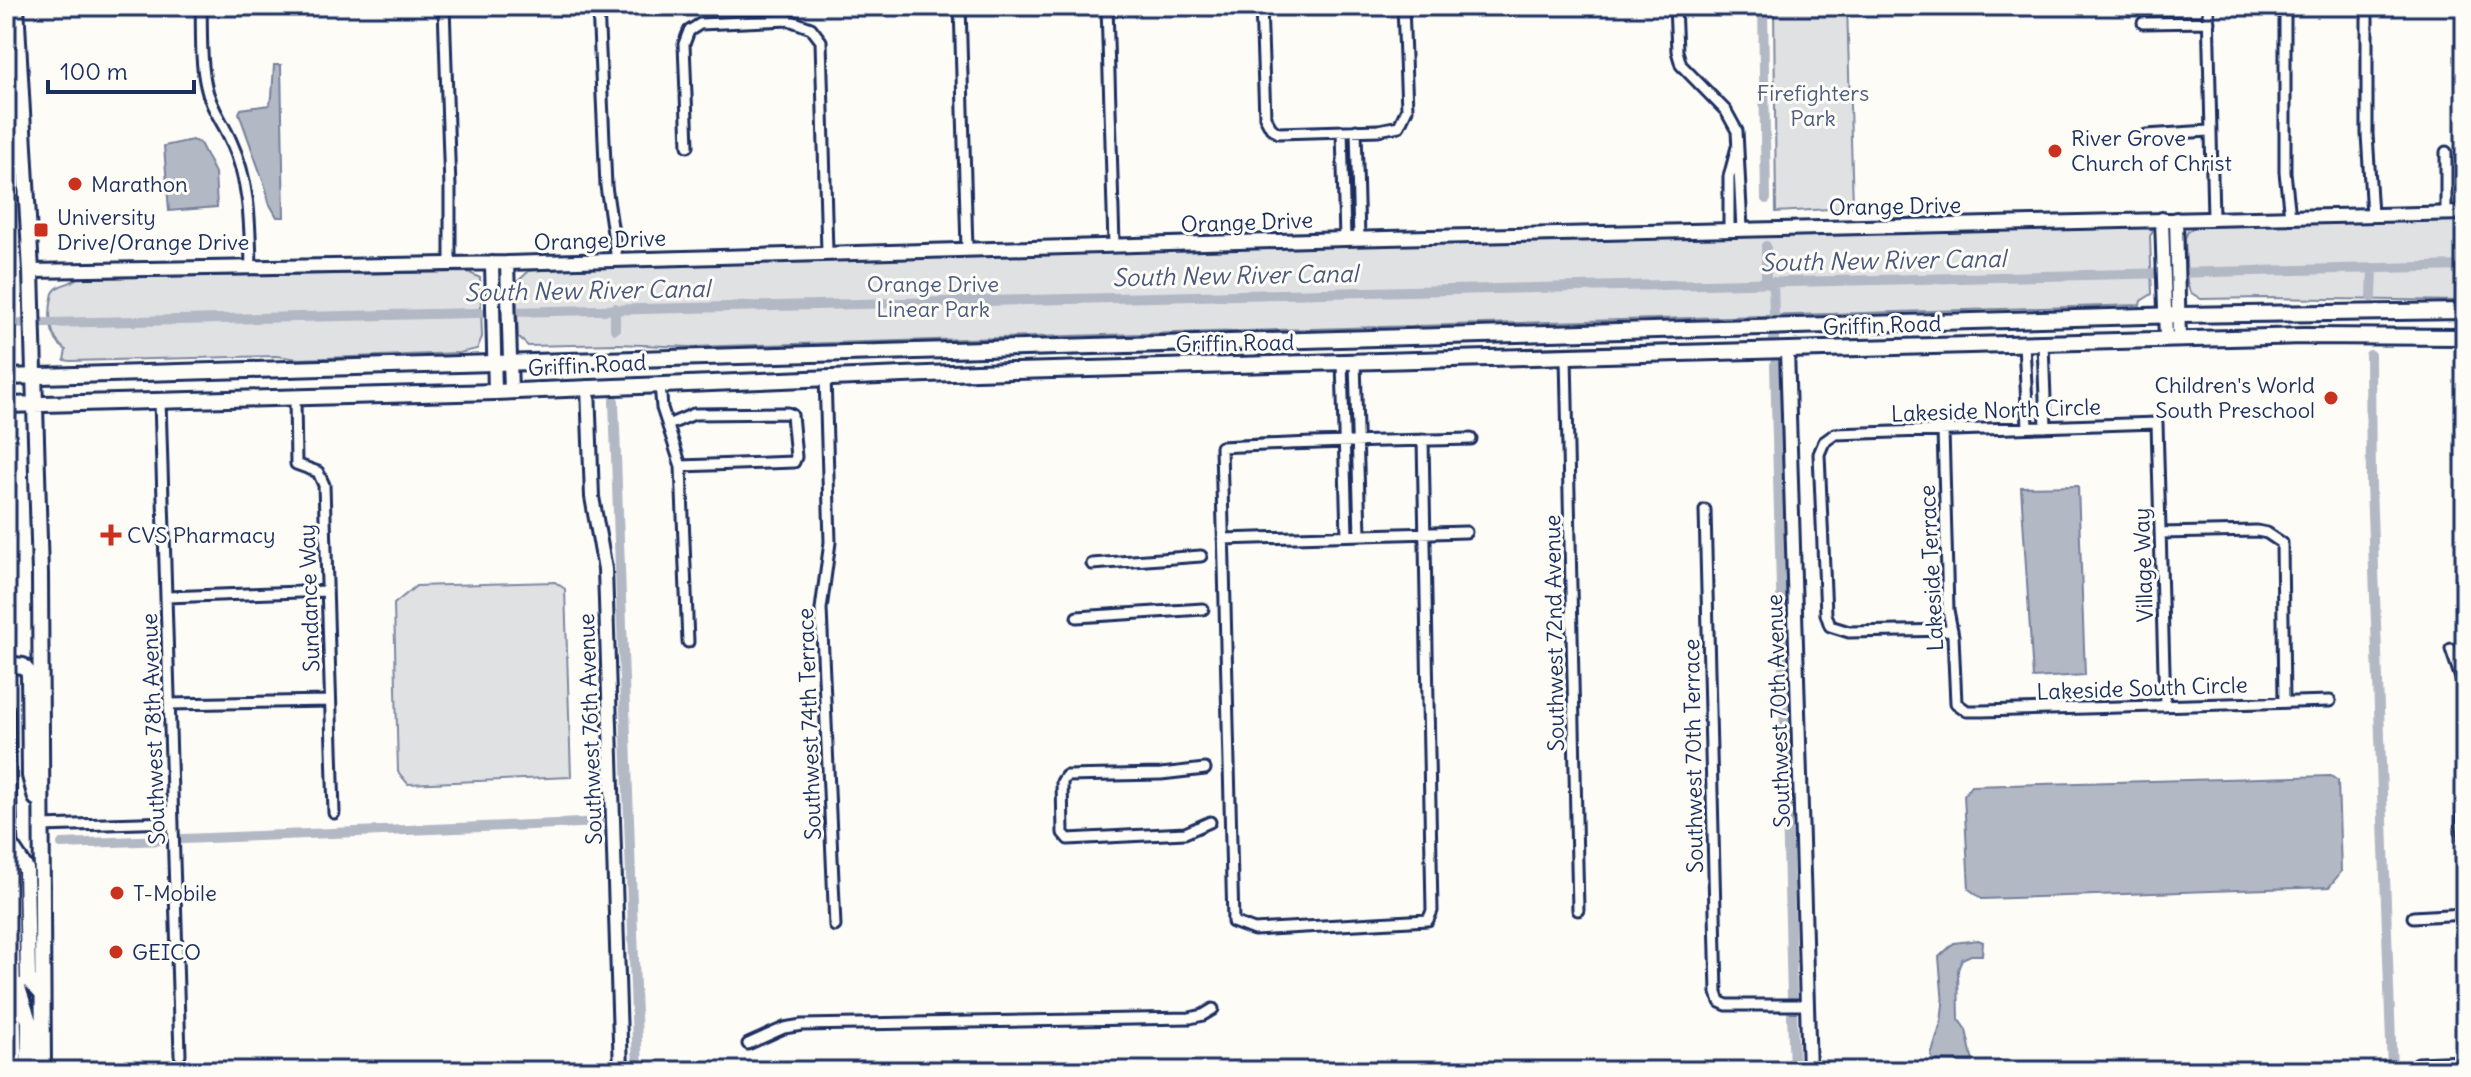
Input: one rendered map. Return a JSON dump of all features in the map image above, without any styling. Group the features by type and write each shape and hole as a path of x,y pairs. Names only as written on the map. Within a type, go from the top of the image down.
{"main road":[{"path":"16,6 31,271 40,574 43,1071"},
{"path":"2431,337 2453,325 2461,311"},
{"name":"Griffin Road","path":"6,377 1828,324 2461,311"},
{"path":"1787,350 1797,337 1828,324"},
{"path":"1750,351 1768,339 1772,326"},
{"name":"Griffin Road","path":"6,405 495,392 825,376 2024,343 2465,337"},
{"path":"825,376 831,364 853,351"},
{"path":"791,378 806,365 810,353"},
{"path":"6,664 23,666 29,673 30,776 41,820"},
{"path":"6,710 15,1071"},
{"path":"10,845 26,869 28,979 42,994"},
{"path":"12,957 18,991 29,1021 29,1071"}],"street":[{"path":"201,6 206,87 242,173 249,208 251,268"},
{"path":"444,6 450,264"},
{"path":"598,6 606,186 617,260"},
{"path":"960,6 967,249"},
{"path":"1107,6 1114,245"},
{"path":"1261,6 1265,117 1278,133 1399,126 1407,109 1403,6"},
{"path":"1675,6 1677,51 1681,65 1731,117 1739,140 1729,177 1736,229"},
{"path":"2208,6 2213,218"},
{"path":"2285,6 2285,172 2290,217"},
{"path":"2367,6 2367,134 2372,215"},
{"path":"688,146 684,44 689,31 700,24 789,20 811,28 821,41 827,252"},
{"path":"2143,23 2209,22"},
{"path":"1356,130 1359,238"},
{"path":"1342,131 1345,239"},
{"path":"2146,135 2209,131"},
{"path":"2446,152 2446,213"},
{"name":"Orange Drive","path":"31,271 507,263 1359,238 2465,213"},
{"path":"2162,219 2164,297 2172,315"},
{"path":"2173,340 2172,315 2178,296 2176,219"},
{"path":"492,263 493,333 511,391"},
{"path":"495,392 509,332 507,263"},
{"path":"2024,343 2028,427"},
{"path":"2043,343 2046,427"},
{"name":"Southwest 70th Avenue","path":"1787,350 1809,1071"},
{"name":"Southwest 72nd Avenue","path":"1566,356 1578,910"},
{"path":"1348,362 1358,441 1360,535"},
{"path":"1347,535 1345,442 1348,362"},
{"name":"Southwest 74th Terrace","path":"825,376 830,542 821,609 835,926"},
{"path":"660,384 662,408 681,466 688,642"},
{"name":"Southwest 76th Avenue","path":"588,387 592,497 605,569 621,1071"},
{"name":"Sundance Way","path":"295,398 296,464 318,472 323,479 334,813"},
{"name":"Southwest 78th Avenue","path":"160,401 180,1055"},
{"path":"668,425 694,414 792,415 794,462 681,466"},
{"name":"Lakeside North Circle","path":"1952,630 1849,632 1830,626 1826,614 1819,454 1824,442 1835,434 2157,423"},
{"name":"Village Way","path":"2157,423 2165,706"},
{"name":"Lakeside Terrace","path":"1943,430 1948,610 1956,703"},
{"path":"1423,440 1432,911 1428,920 1254,930 1233,922 1221,447 1358,441 1471,439"},
{"name":"Southwest 70th Terrace","path":"1705,510 1717,993 1720,1002 1727,1005 1807,1005"},
{"path":"2160,533 2257,531 2282,543 2284,702"},
{"path":"1223,539 1466,532"},
{"path":"1092,564 1201,556"},
{"path":"167,597 327,591"},
{"path":"1077,617 1203,609"},
{"path":"2451,649 2465,690"},
{"path":"170,704 330,701"},
{"name":"Lakeside South Circle","path":"1956,703 1967,711 1982,711 2330,701"},
{"path":"1205,769 1161,774 1066,776 1062,782 1063,833 1068,839 1185,833 1210,822"},
{"path":"2465,779 2462,824 2465,850"},
{"path":"41,820 173,822"},
{"path":"2413,917 2465,914"},
{"path":"748,1044 784,1028 802,1025 1190,1018 1213,1009"},
{"path":"2418,1063 2465,1061"},
{"path":"2144,1071 2214,1070"}],"green space":[{"name":"Firefighters Park","path":"1774,6 1847,6 1853,206 1848,208 1776,212"},
{"path":"2465,217 2465,301 2201,299 2190,292 2187,283 2185,238 2188,231 2200,225"},
{"name":"Orange Drive Linear Park","path":"2145,226 2153,231 2150,236 2152,294 2140,305 690,347 618,344 528,346 518,337 516,283 529,271 540,270 1116,250"},
{"path":"468,272 480,278 482,337 477,349 459,353 299,359 276,356 70,361 64,360 66,350 56,339 51,324 53,293 77,278"},
{"path":"555,582 565,589 571,777 408,784 398,772 394,604 416,586"}],"shaded area":[{"path":"274,65 281,65 284,217 277,217 269,203 239,113 241,109 269,105"},
{"path":"192,140 200,143 215,173 217,207 169,211 164,146"},
{"path":"2078,486 2085,675 2033,678 2021,487"},
{"path":"2331,776 2338,781 2341,872 2329,887 1982,899 1969,889 1964,795 1971,786"},
{"path":"1983,942 1982,955 1962,959 1958,970 1959,1020 1966,1030 1973,1062 1934,1061 1931,1056 1943,1004 1939,957 1954,943"}],"waterway":[{"path":"1763,6 1766,199"},
{"path":"1766,246 1766,282"},
{"name":"South New River Canal","path":"6,324 2465,266"},
{"path":"2372,297 2373,268"},
{"path":"1773,282 1774,315"},
{"path":"615,308 615,329"},
{"path":"2370,355 2371,485 2392,1071"},
{"path":"1775,364 1792,997"},
{"path":"614,401 638,1071"},
{"path":"182,839 607,822"},
{"path":"62,844 165,840"},
{"path":"1792,1013 1794,1071"}],"place":[{"name":"River Grove Church of Christ","path":"2055,151"},
{"name":"Marathon","path":"75,184"},
{"name":"University Drive/Orange Drive","path":"41,230"},
{"name":"Children's World South Preschool","path":"2331,398"},
{"name":"CVS Pharmacy","path":"111,535"},
{"name":"T-Mobile","path":"117,893"},
{"name":"GEICO","path":"116,952"}]}
